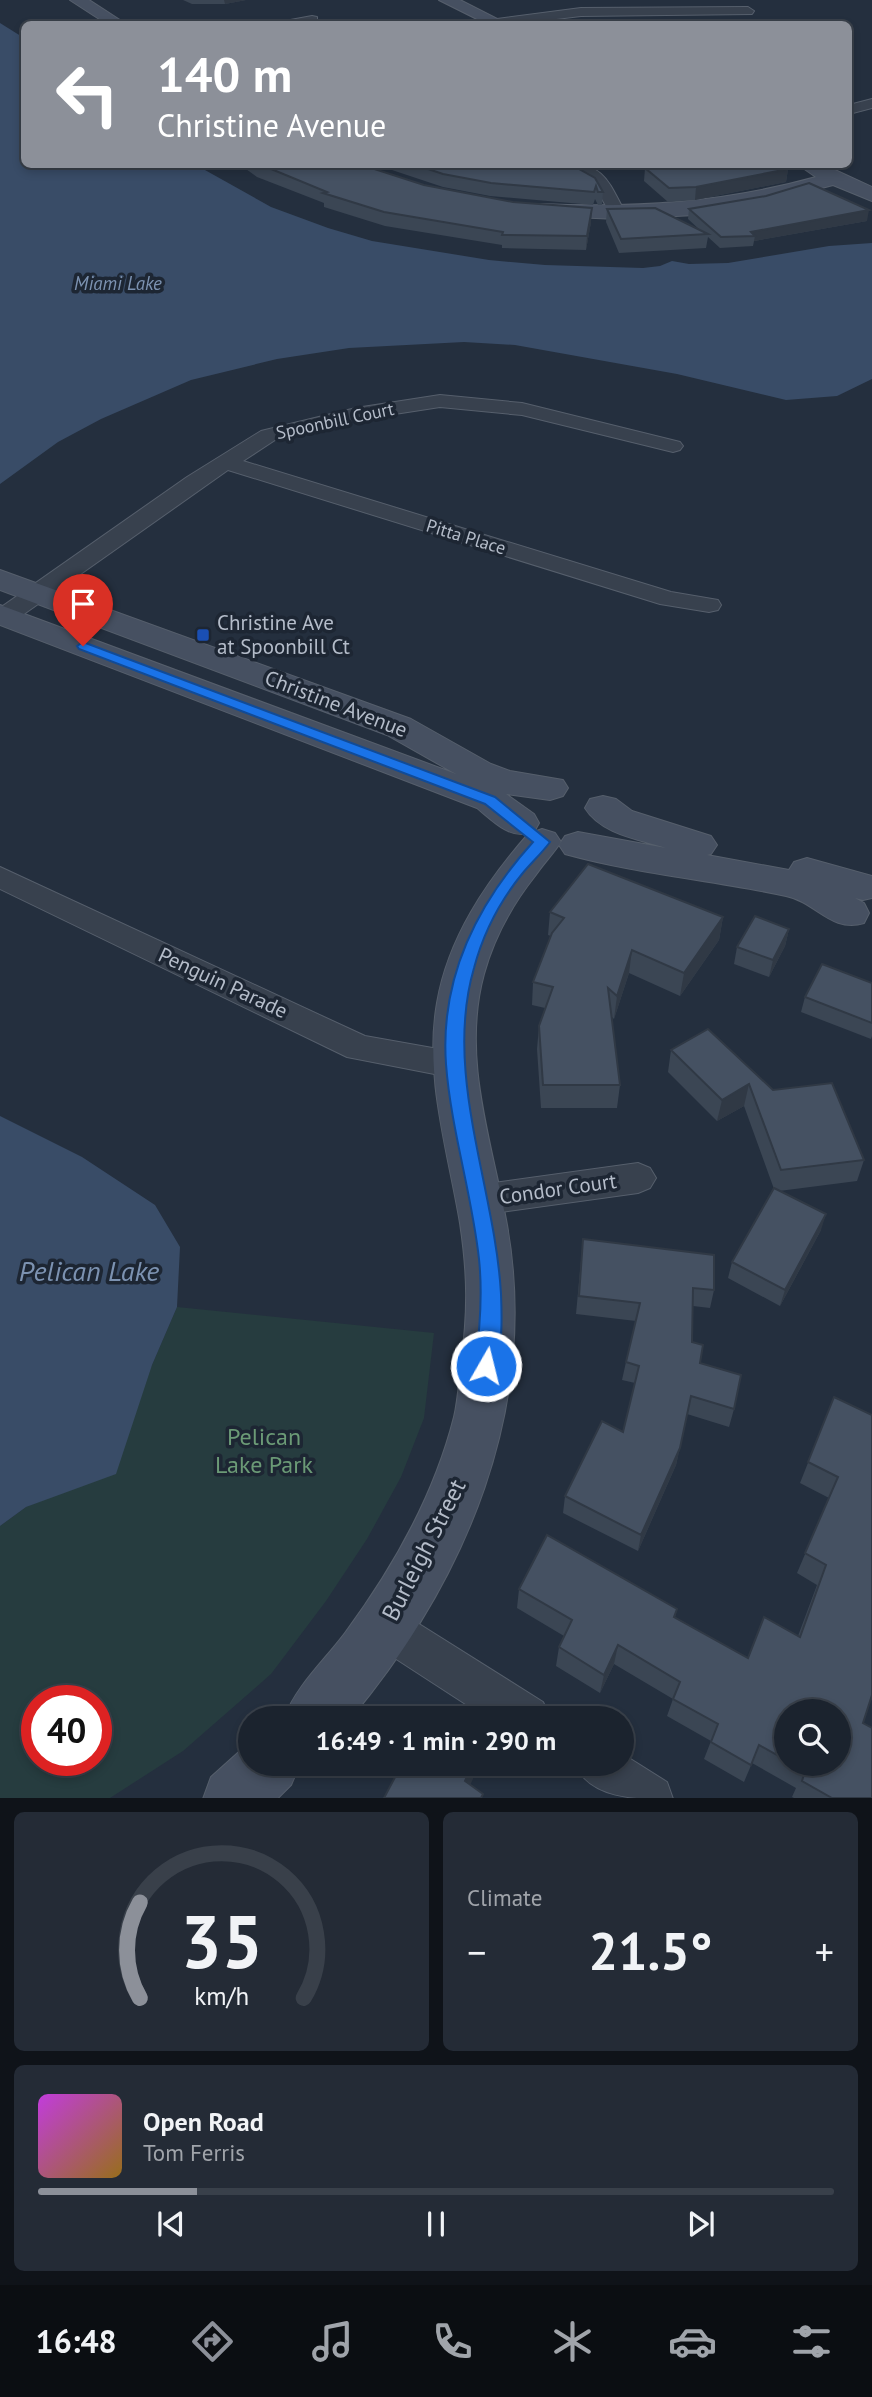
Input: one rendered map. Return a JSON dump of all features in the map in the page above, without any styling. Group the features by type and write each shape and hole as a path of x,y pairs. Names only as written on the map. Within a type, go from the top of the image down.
{"street":[{"path":"78,0 113,21"},
{"path":"448,1 491,21"},
{"path":"514,21 581,12 748,11"},
{"path":"306,21 312,20"},
{"path":"852,109 872,103"},
{"path":"582,168 598,178 617,212"},
{"path":"814,168 872,195"},
{"path":"518,208 617,212 726,205 836,178"},
{"name":"Spoonbill Court","path":"3,615 268,435 356,414 440,401 523,409 673,446"},
{"name":"Pitta Place","path":"225,462 668,599 709,605"},
{"name":"Christine Avenue","path":"0,579 399,727 480,772 525,786 550,788"},
{"name":"Christine Avenue","path":"3,615 490,800 547,836 794,884 864,905"},
{"path":"550,788 581,792 596,799 603,807 606,818 602,831 588,842 547,836 520,811 523,803 534,794 550,788"},
{"name":"Christine Avenue","path":"603,807 619,820 864,905"},
{"name":"Burleigh Street","path":"324,1706 386,1627 443,1521 463,1472 480,1416 492,1318 489,1260 455,1065 455,1014 466,967 488,911 516,870 547,836"},
{"name":"Penguin Parade","path":"0,877 359,1048 455,1065"},
{"name":"Condor Court","path":"479,1200 638,1178"},
{"path":"386,1627 508,1706"},
{"path":"233,1798 257,1776"},
{"path":"616,1776 650,1798"}],"green space":[{"name":"Pelican Lake Park","path":"177,1307 434,1333 424,1418 401,1477 367,1539 326,1601 271,1674 183,1751 110,1798 0,1798 0,1526 26,1507 65,1491 152,1365"}],"water":[{"name":"Miami Lake","path":"0,23 21,36 21,168 201,168 271,207 372,241 489,260 545,265 643,268 672,261 689,264 728,263 829,246 872,243 872,379 837,396 786,400 677,374 515,345 464,342 349,348 277,359 191,380 101,419 58,442 0,484"},
{"name":"Pelican Lake","path":"0,1116 82,1157 155,1205 180,1247 177,1307 152,1365 116,1474 26,1507 0,1526"}],"building":[{"path":"269,168 371,168 424,185 513,202 592,208 587,236 502,235 503,232 384,212 323,193 327,192"},
{"path":"425,168 577,168 595,178 603,192 598,192 596,186 594,192 491,183"},
{"path":"645,168 788,169 696,187 669,188"},
{"path":"809,183 869,210 751,232 755,236 721,237 689,209 766,196"},
{"path":"655,208 708,234 621,239 607,209"},
{"path":"588,864 723,917 684,973 632,950 617,996 608,988 620,1085 543,1085 539,1026 553,987 533,982 552,933 564,918 550,912"},
{"path":"755,916 789,929 773,960 737,947"},
{"path":"822,964 872,983 872,1023 805,997"},
{"path":"708,1029 773,1090 832,1083 864,1160 781,1170 749,1084 722,1100 671,1050"},
{"path":"774,1188 826,1214 785,1290 732,1262"},
{"path":"583,1239 714,1255 714,1290 693,1288 692,1342 703,1345 700,1363 741,1375 734,1409 691,1396 680,1448 641,1535 565,1496 602,1421 623,1432 639,1366 626,1362 640,1303 579,1296"},
{"path":"834,1397 872,1415 872,1695 863,1723 872,1728 872,1798 832,1798 802,1781 804,1776 851,1776 851,1699 774,1699 774,1753 759,1745 751,1765 711,1742 718,1724 673,1699 680,1682 618,1645 604,1675 559,1647 572,1620 519,1589 547,1535 677,1609 674,1617 748,1658 764,1617 800,1637 826,1565 805,1553 838,1477 808,1462"},
{"path":"396,1776 467,1776 465,1781 483,1794 481,1798 384,1798"}],"place":[{"name":"Christine Ave at Spoonbill Ct","path":"203,635"}],"route":[{"path":"83,646 490,800 542,842 516,870 488,911 466,967 455,1014 455,1065 489,1260 492,1318 486,1366"}]}
